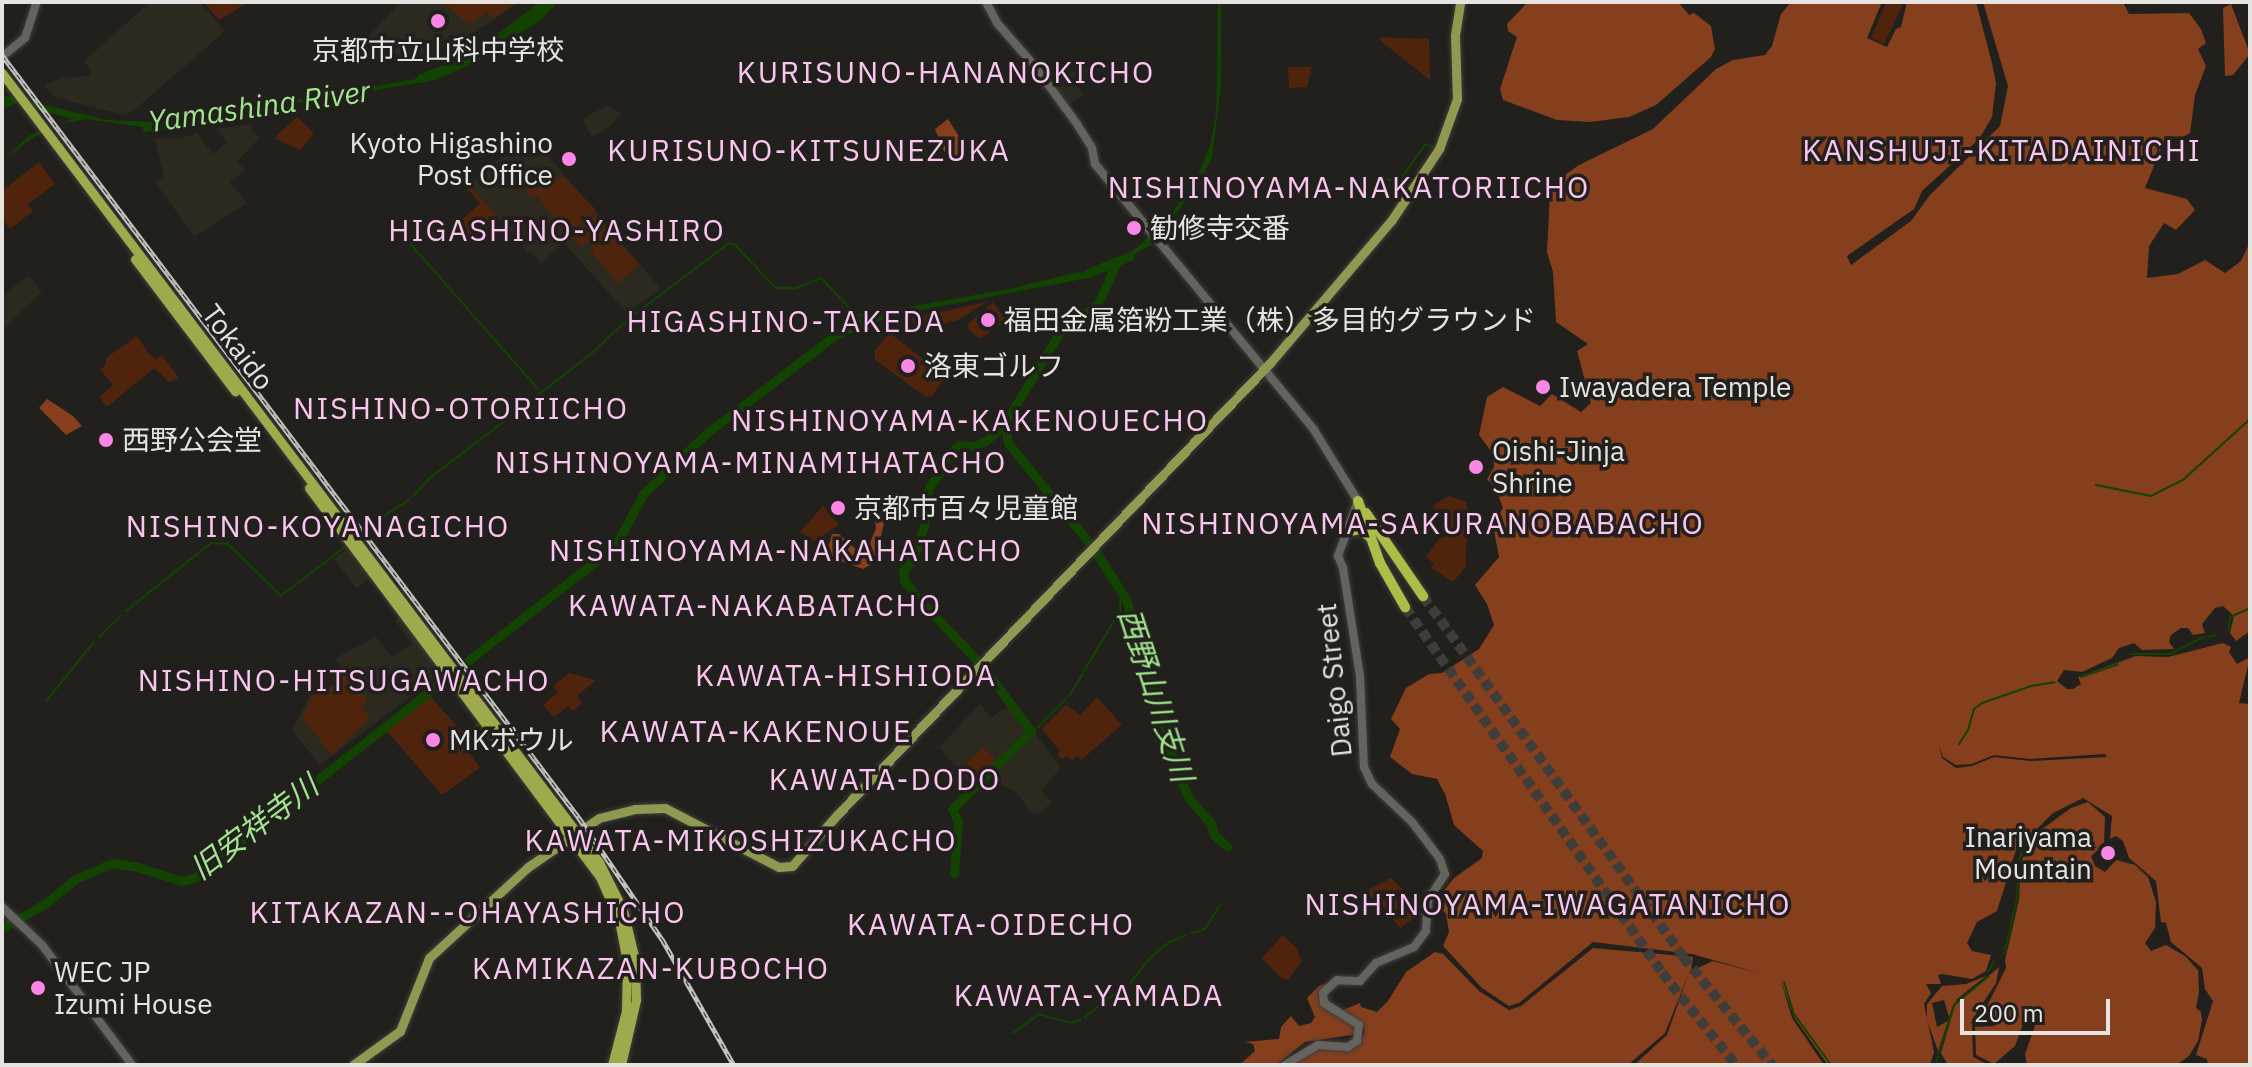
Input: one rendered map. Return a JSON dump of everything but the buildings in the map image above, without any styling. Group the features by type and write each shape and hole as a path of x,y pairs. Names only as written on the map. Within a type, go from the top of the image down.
{"highway":[{"name":"Tokaido","path":"2,73 575,833 615,891 634,948 636,1000 621,1065"},
{"name":"Tokaido","path":"2,83 575,833 607,891 626,951 626,1011 612,1065"},
{"path":"1358,501 1387,577 1405,607"},
{"path":"1358,501 1423,596"},
{"path":"1347,532 1359,529 1370,537"}],"main road":[{"path":"2,57 25,38 37,2"},
{"path":"986,2 997,23 1033,64 1077,124 1092,148 1095,164 1314,430 1358,501"},
{"path":"353,1065 400,1031 429,958 528,867 602,817 665,808 779,867 790,868 1264,368 1391,221 1439,149 1457,99 1455,40 1460,2"},
{"name":"Daigo Street","path":"1285,1065 1318,1045 1350,1047 1357,1041 1359,1025 1327,1005 1322,1000 1323,993 1337,980 1360,981 1376,963 1414,947 1426,931 1428,900 1445,874 1440,859 1412,822 1372,784 1364,767 1360,677 1343,568 1338,556 1358,501"},
{"path":"2,907 42,945 132,1065"}],"shaded area":[{"path":"150,2 200,2 225,31 138,107 124,115 54,97 44,86 61,78 88,76 91,71 84,61"},
{"path":"203,2 249,2 219,20"},
{"name":"京都市立山科中学校","path":"401,2 519,2 449,50 413,63 366,39"},
{"path":"442,2 517,2 493,19 488,12 469,24"},
{"path":"1528,2 1678,2 1689,15 1694,13 1711,26 1715,49 1711,57 1656,105 1629,117 1590,122 1557,120 1503,100 1500,89 1517,37 1508,31 1507,24"},
{"path":"1791,2 1882,2 1867,38 1887,47 1896,29 1901,27 1907,2 1976,2 1996,83 1992,117 1979,139 1922,191 1914,209 1847,256 1851,265 1911,221 1930,195 2000,126 2008,86 1983,2 2123,2 2129,14 2189,13 2201,29 2206,43 2198,49 2206,66 2195,95 2190,133 2183,137 2166,136 2145,188 2187,199 2195,210 2176,230 2164,223 2149,246 2147,278 2178,274 2205,260 2225,273 2241,261 2250,242 2250,631 2236,641 2230,633 2234,616 2223,606 2215,608 2202,624 2205,633 2193,635 2188,628 2181,628 2171,635 2169,642 2174,649 2142,650 2134,643 2119,648 2112,658 2082,672 2064,670 2057,681 2067,689 2073,689 2081,684 2078,677 2136,656 2168,657 2223,643 2231,647 2229,652 2237,664 2250,657 2239,703 2250,704 2250,1065 2208,1065 2207,1059 2196,1055 2213,1001 2205,989 2202,968 2171,942 2166,923 2161,922 2156,881 2129,858 2123,841 2116,836 2110,839 2112,816 2083,798 2053,813 2016,850 1997,911 1977,922 1967,943 1972,951 1991,955 1986,971 1972,979 1942,974 1938,975 1941,984 1926,984 1931,993 1924,1004 1934,1052 1930,1065 1828,1065 1794,1017 1780,978 1792,1018 1824,1065 1634,1065 1667,1035 1689,973 1665,1033 1628,1065 1287,1065 1316,1048 1352,1049 1358,1046 1365,1031 1362,1023 1343,1010 1360,1003 1361,1007 1377,1012 1388,1001 1406,972 1435,952 1443,954 1479,991 1509,1010 1521,1006 1593,948 1693,957 1691,971 1713,961 1766,975 1692,954 1593,942 1519,1003 1509,1006 1482,988 1443,946 1449,932 1446,914 1436,901 1454,878 1482,858 1483,851 1454,825 1437,779 1412,774 1390,757 1400,729 1391,719 1406,688 1429,674 1442,673 1479,649 1494,625 1487,604 1475,585 1499,557 1493,525 1503,508 1495,487 1487,479 1494,467 1493,454 1479,435 1487,397 1503,387 1540,406 1552,394 1581,412 1591,403 1577,351 1588,344 1556,322 1553,272 1547,252 1550,194 1559,179 1579,165 1653,129 1716,69 1733,60 1765,55 1772,46 1781,14","holes":["1939,745 1943,757 1956,765 1972,764 1994,755 2030,759 2105,754 2107,757 2030,761 1994,757 1972,766 1956,768 1942,758"]},
{"path":"1886,2 1904,2 1884,44 1871,38"},
{"path":"2231,4 2250,54 2233,75 2225,76 2223,8"},
{"path":"1379,37 1429,39 1430,80 1382,42"},
{"path":"1096,64 1100,70 1082,79 1083,82 1077,86 1083,95 1067,106 1050,80"},
{"path":"1288,67 1312,67 1307,87 1289,88"},
{"path":"608,105 622,114 603,132 591,136 582,119"},
{"path":"297,117 314,133 300,150 274,138"},
{"path":"948,119 965,146 953,159 944,151 935,129"},
{"path":"251,124 253,134 260,137 237,162 245,170 230,182 247,203 194,237 156,183 164,177 155,139 182,138 197,133 213,154 227,142 216,129"},
{"path":"539,145 661,289 627,313 564,243 541,263 531,252 528,253 468,184 502,157"},
{"path":"39,162 55,184 28,204 33,211 10,229 2,219 2,191"},
{"path":"548,170 559,179 565,178 596,210 568,237 537,196 532,198 525,190"},
{"path":"468,184 495,213 497,220 469,242 454,227 480,203 465,186"},
{"path":"595,214 639,265 618,283 591,252 594,249 588,242 581,247 571,236"},
{"path":"28,275 42,292 2,330 2,297"},
{"path":"987,302 958,320 915,331 912,318"},
{"name":"福田金属箔粉工業（株）多目的グラウンド","path":"993,302 1006,321 980,339 967,328"},
{"name":"洛東ゴルフ","path":"890,333 940,373 943,380 932,396 926,397 875,360 875,350"},
{"path":"137,336 149,354 156,359 162,355 179,378 169,382 154,368 107,407 99,397 113,385 100,369 106,365 106,358"},
{"path":"47,399 73,416 82,426 66,435 39,408"},
{"path":"1449,496 1467,502 1466,567 1453,582 1431,568 1434,564 1426,557 1450,524 1443,517 1429,520 1436,511 1433,506"},
{"path":"894,501 886,516 874,563 863,569 824,555 817,557 818,551 829,544 832,534 839,534 859,552 869,546 876,528 874,513"},
{"path":"823,506 839,525 814,541 800,532"},
{"path":"348,548 371,577 357,588 334,559"},
{"path":"400,616 443,672 320,765 292,731 313,688 316,684 323,692 346,673 335,659 376,637 392,657 412,644 395,621"},
{"path":"346,673 368,701 361,706 370,718 332,755 302,718 311,698 320,690 324,693"},
{"path":"569,673 596,680 577,696 582,703 573,711 568,706 554,717 543,705 558,692 553,686"},
{"name":"MKボウル","path":"429,695 463,733 479,722 486,730 464,746 480,768 442,795 386,730"},
{"path":"1097,697 1122,725 1081,760 1077,755 1072,760 1066,756 1062,759 1057,754 1060,751 1042,729 1066,705 1080,715"},
{"path":"1011,703 1061,767 1042,791 1052,803 1037,814 1030,811 1017,793 985,776 973,787 939,747 980,704 991,718"},
{"path":"982,747 995,758 992,762 995,765 976,782 962,768"},
{"path":"2088,802 2105,817 2104,845 2091,856 2095,866 2105,872 2116,860 2135,865 2148,877 2156,902 2155,928 2145,943 2151,951 2166,945 2185,956 2198,970 2196,1008 2201,1012 2202,1020 2198,1041 2189,1056 2176,1065 2027,1065 2025,1054 2037,1020 2026,1016 2015,1046 1994,1064 1976,1055 1975,1027 1995,1026 1996,1018 1987,1006 2006,968 2005,960 2019,900 2021,861 2038,832 2071,808"},
{"path":"1391,878 1418,904 1411,920 1400,928 1381,904 1364,892"},
{"path":"1283,935 1296,948 1302,961 1288,980 1281,978 1262,958"},
{"path":"1999,967 1996,983 1972,1020 1973,1057 1989,1065 1948,1065 1941,1053 1955,1005"},
{"path":"1986,976 1957,999 1949,1017 1944,1000 1932,1003 1937,1027 1948,1021 1938,1051 1927,1020 1927,1004 1942,986 1966,984"},
{"path":"1332,981 1321,998 1353,1025 1355,1032 1352,1035 1305,1042 1276,1065 1239,1065 1255,1051 1253,1044 1245,1042 1279,1039 1281,1027 1291,1016 1299,1026 1311,1023 1315,1017 1307,998 1319,986"}],"water":[{"path":"540,2 549,2 511,30 503,32 482,59 436,80 226,115 224,121 184,127 170,125 169,128 144,132 142,127 86,119 60,124 32,138 2,161 30,135 73,119 2,100 2,95 108,120 156,122 212,109 239,109 347,91 438,75 461,53 491,39"},
{"path":"1218,2 1221,2 1221,85 1212,158 1196,188 1151,245 1094,277 879,318 880,312 1009,289 1078,272 1088,273 1113,265 1140,245 1171,214 1196,179 1210,146 1216,114"}],"waterway":[{"name":"Yamashina River","path":"483,51 536,17 551,2"},
{"name":"Yamashina River","path":"421,78 456,65"},
{"path":"2,104 10,100"},
{"path":"1374,195 1384,178 1396,182 1400,174 1403,176 1425,144 1435,148"},
{"path":"407,240 538,389"},
{"path":"413,496 430,478 591,354 627,320 729,243 735,245 776,288 796,288 821,278 856,315 871,317"},
{"name":"旧安祥寺川","path":"1088,273 1130,256"},
{"path":"954,873 958,821 952,809 1031,731 979,662 919,600 904,580 903,571 914,558 925,522 923,508 930,485 942,470 946,456 959,445 976,446 987,440 1005,423 1060,332 1098,304 1117,261"},
{"name":"旧安祥寺川","path":"469,660 615,546 644,493 707,433 834,336 871,317 890,314"},
{"path":"2096,485 2151,496 2183,480 2250,419"},
{"name":"西野山川支川","path":"1005,423 1008,443 1091,545 1126,599 1154,694 1161,707 1175,769 1190,800 1211,823 1214,835 1228,847"},
{"path":"368,526 409,500"},
{"path":"126,611 211,543 228,544 281,596 346,546"},
{"path":"1084,671 1120,611 1121,592"},
{"path":"2229,630 2230,617 2250,608"},
{"path":"99,637 121,616"},
{"path":"2209,637 2216,635"},
{"path":"2130,654 2170,654 2204,637"},
{"path":"46,701 94,642"},
{"path":"2081,677 2118,664"},
{"path":"1069,696 1083,674"},
{"name":"旧安祥寺川","path":"2,928 46,903 76,879 112,863 138,867 181,881 194,878 446,678"},
{"path":"1959,744 1968,730 1974,709 1982,703 2031,686 2055,682"},
{"path":"1037,728 1065,700"},
{"path":"2004,954 2017,899 2019,861 2024,847 2035,837"},
{"path":"1192,933 1205,929 1220,905"},
{"path":"1130,983 1152,956 1169,942 1186,935"},
{"path":"1988,972 1994,962"},
{"path":"1939,1052 1954,1005 1989,976"},
{"path":"1784,982 1794,1014 1831,1065"},
{"path":"1085,1017 1126,985"},
{"path":"1013,1033 1039,1014 1071,1023 1081,1020"},
{"path":"1935,1065 1938,1056"}],"tunnel":[{"path":"1423,596 1683,957 1772,1065"},
{"path":"1405,607 1662,973 1736,1065"}],"railway":[{"path":"2,55 579,818 662,939 734,1065"}],"place":[{"name":"京都市立山科中学校","path":"438,21"},
{"name":"Kyoto Higashino Post Office","path":"569,159"},
{"name":"勧修寺交番","path":"1134,228"},
{"name":"福田金属箔粉工業（株）多目的グラウンド","path":"988,320"},
{"name":"洛東ゴルフ","path":"908,366"},
{"name":"Iwayadera Temple","path":"1543,387"},
{"name":"西野公会堂","path":"106,440"},
{"name":"Oishi-Jinja Shrine","path":"1476,467"},
{"name":"京都市百々児童館","path":"838,508"},
{"name":"MKボウル","path":"433,740"},
{"name":"Inariyama Mountain","path":"2108,853"},
{"name":"WEC JP Izumi House","path":"38,988"}],"district":[{"name":"KURISUNO-HANANOKICHO","path":"946,72"},
{"name":"KURISUNO-KITSUNEZUKA","path":"809,150"},
{"name":"KANSHUJI-KITADAINICHI","path":"2002,150"},
{"name":"NISHINOYAMA-NAKATORIICHO","path":"1349,187"},
{"name":"HIGASHINO-YASHIRO","path":"557,230"},
{"name":"HIGASHINO-TAKEDA","path":"786,321"},
{"name":"NISHINO-OTORIICHO","path":"461,408"},
{"name":"NISHINOYAMA-KAKENOUECHO","path":"970,420"},
{"name":"NISHINOYAMA-MINAMIHATACHO","path":"751,462"},
{"name":"NISHINOYAMA-SAKURANOBABACHO","path":"1423,523"},
{"name":"NISHINO-KOYANAGICHO","path":"318,526"},
{"name":"NISHINOYAMA-NAKAHATACHO","path":"786,550"},
{"name":"KAWATA-NAKABATACHO","path":"755,605"},
{"name":"KAWATA-HISHIODA","path":"846,675"},
{"name":"NISHINO-HITSUGAWACHO","path":"344,680"},
{"name":"KAWATA-KAKENOUE","path":"756,731"},
{"name":"KAWATA-DODO","path":"885,779"},
{"name":"KAWATA-MIKOSHIZUKACHO","path":"741,840"},
{"name":"NISHINOYAMA-IWAGATANICHO","path":"1548,904"},
{"name":"KITAKAZAN--OHAYASHICHO","path":"468,912"},
{"name":"KAWATA-OIDECHO","path":"991,924"},
{"name":"KAMIKAZAN-KUBOCHO","path":"651,968"},
{"name":"KAWATA-YAMADA","path":"1089,995"}]}
